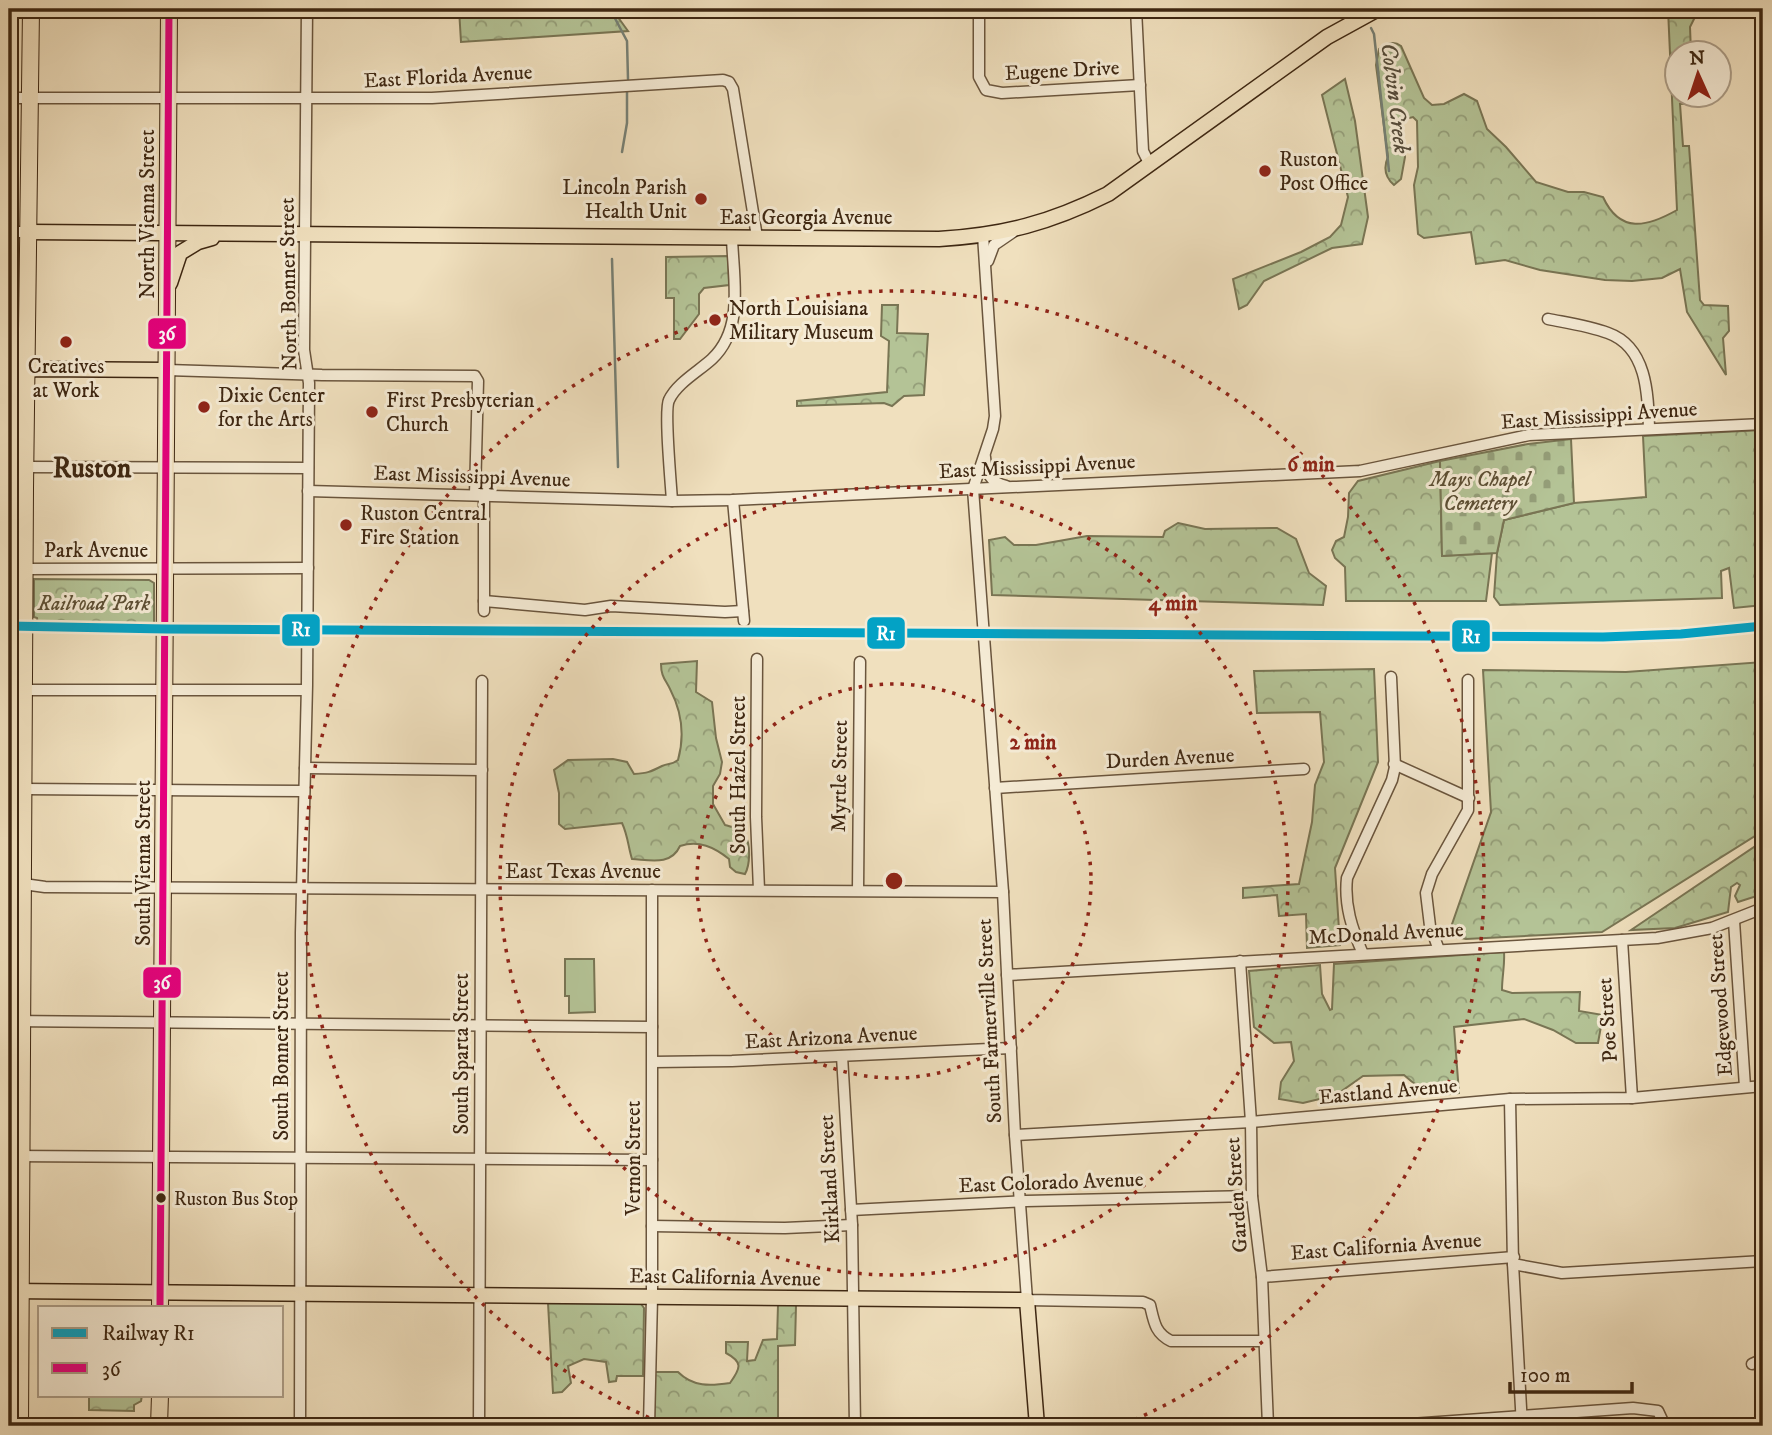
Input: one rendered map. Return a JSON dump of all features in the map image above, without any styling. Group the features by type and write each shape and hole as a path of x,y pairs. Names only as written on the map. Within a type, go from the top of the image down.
{"highway":[{"path":"20,1426 15,1291 16,883 23,789 16,766 24,690 17,660 25,626 17,605 25,569 17,489 25,467 31,9"},
{"name":"North Vienna Street","path":"166,629 169,9"},
{"name":"South Vienna Street","path":"161,1300 166,629"},
{"path":"159,1426 160,1396"}],"main road":[{"name":"East Georgia Avenue","path":"28,232 939,239 1020,229 1075,211 1108,194 1327,37 1378,9"},
{"path":"168,306 171,276 180,253 198,242 221,235"},
{"path":"9,372 38,369 167,370"},
{"name":"East California Avenue","path":"15,1291 161,1300 300,1293 1027,1300"},
{"name":"South Farmerville Street","path":"1027,1300 1037,1426"}],"street":[{"name":"North Bonner Street","path":"307,9 304,350 307,373 308,468 307,688"},
{"path":"849,9 860,12 867,9"},
{"name":"Eugene Drive","path":"979,9 979,77 985,90 1002,93 1140,85"},
{"path":"1136,9 1143,150 1150,166"},
{"name":"East Florida Avenue","path":"9,99 432,99 713,79 729,82 733,89 757,237"},
{"path":"987,284 991,249 1003,237 1020,229"},
{"path":"9,232 28,232"},
{"path":"973,489 993,429 995,401 983,235"},
{"path":"672,501 667,404 672,394 713,358 730,336 734,317 732,237"},
{"path":"1548,319 1608,333 1629,348 1639,363 1646,382 1649,428"},
{"path":"167,370 322,375 472,375 478,381 484,606 585,610 611,606 725,612 743,616 733,500"},
{"name":"East Mississippi Avenue","path":"308,491 672,501 973,489 1360,471 1529,435 1763,424"},
{"path":"985,453 987,472 991,478 999,484 1012,487"},
{"path":"25,467 308,468"},
{"name":"South Farmerville Street","path":"973,489 1003,892 1015,1135 1027,1300"},
{"name":"Park Avenue","path":"25,569 308,573"},
{"name":"South Hazel Street","path":"757,659 756,817 759,890"},
{"name":"Myrtle Street","path":"858,890 860,662"},
{"path":"1363,954 1348,912 1345,894 1347,878 1392,780 1394,764 1391,677"},
{"path":"1439,950 1430,926 1426,893 1432,874 1468,810 1468,680"},
{"name":"South Sparta Street","path":"479,1426 482,681"},
{"path":"24,690 307,688"},
{"name":"South Bonner Street","path":"300,1426 300,1023 307,688"},
{"path":"1394,764 1469,797"},
{"path":"305,768 482,770"},
{"name":"Durden Avenue","path":"995,788 1304,769"},
{"path":"23,789 304,791"},
{"name":"East Texas Avenue","path":"16,883 45,887 480,891 1003,892"},
{"name":"Vernon Street","path":"649,1426 652,1297 652,890"},
{"name":"McDonald Avenue","path":"1007,975 1691,934 1734,921 1763,908"},
{"name":"Edgewood Street","path":"1734,921 1745,1087"},
{"name":"Poe Street","path":"1622,940 1632,1098"},
{"name":"Garden Street","path":"1241,961 1251,1122 1252,1196 1262,1277 1268,1426"},
{"path":"16,1021 652,1027"},
{"name":"East Arizona Avenue","path":"653,1062 1011,1048"},
{"name":"Kirkland Street","path":"842,1056 852,1226 855,1426"},
{"name":"Eastland Avenue","path":"1015,1135 1251,1122 1510,1099 1632,1098 1763,1086"},
{"path":"1510,1099 1513,1261 1522,1422"},
{"path":"15,1156 652,1160"},
{"name":"East Colorado Avenue","path":"851,1210 1252,1196"},
{"path":"652,1226 852,1226"},
{"name":"East California Avenue","path":"1262,1277 1513,1261 1562,1273 1763,1261"},
{"name":"East California Avenue","path":"1027,1300 1143,1302 1150,1305 1155,1326 1161,1336 1171,1341 1264,1341"},
{"path":"1383,1426 1522,1422 1633,1408 1658,1411 1665,1426"}],"green space":[{"path":"459,9 612,9 628,31 461,42"},
{"path":"1668,9 1699,9 1690,27 1690,38 1669,38"},
{"path":"1393,43 1401,46 1424,98 1432,105 1444,104 1464,94 1477,101 1487,129 1536,182 1568,192 1584,192 1603,197 1618,217 1635,224 1655,220 1677,210 1672,108 1680,108 1683,146 1689,146 1700,300 1704,305 1728,306 1729,331 1723,338 1726,375 1687,312 1680,269 1662,278 1632,281 1605,280 1540,270 1505,260 1476,264 1471,232 1424,238 1418,234 1414,185 1418,167 1417,121 1413,117 1401,120 1405,157 1401,179 1394,185 1386,172 1388,157 1376,65 1379,49"},
{"path":"1345,79 1355,121 1368,217 1362,244 1332,248 1264,281 1247,305 1239,309 1233,279 1301,252 1330,237 1341,225 1348,197 1322,95"},
{"path":"728,256 729,285 704,288 699,294 699,314 680,339 674,339 674,298 666,298 666,257"},
{"path":"882,305 898,305 897,333 928,334 924,395 904,396 892,406 884,403 797,406 797,401 887,392 889,341 881,336"},
{"path":"1763,430 1763,605 1734,608 1729,568 1721,571 1722,598 1500,605 1494,597 1497,553 1504,520 1574,503 1646,497 1643,436"},
{"name":"Mays Chapel Cemetery","path":"1571,439 1574,503 1504,520 1497,553 1442,556 1440,461 1528,444"},
{"path":"1440,461 1442,556 1492,553 1486,601 1346,601 1345,567 1335,558 1332,550 1336,541 1344,537 1349,493 1358,481"},
{"path":"1178,523 1205,529 1277,528 1296,539 1309,573 1326,586 1323,605 992,595 989,540 1005,537 1014,545 1036,545 1087,536 1163,537 1165,531"},
{"name":"Railroad Park","path":"34,579 149,580 154,583 154,627 38,626 37,618 34,617"},
{"path":"697,661 696,692 712,702 722,762 720,774 713,786 713,804 725,825 741,831 747,839 749,855 745,874 730,867 729,859 723,855 700,844 680,846 666,859 632,859 622,823 565,829 559,824 559,793 554,770 568,760 613,759 627,762 634,774 649,772 678,760 682,733 680,715 661,664"},
{"path":"1763,662 1763,819 1758,834 1602,932 1466,939 1450,936 1491,812 1483,670 1626,672"},
{"path":"1374,669 1378,762 1335,868 1340,945 1307,948 1306,914 1279,916 1277,895 1243,898 1243,888 1299,884 1312,822 1315,785 1324,762 1320,712 1257,713 1254,671"},
{"path":"1763,841 1763,894 1738,902 1735,896 1740,885 1737,883 1731,887 1728,912 1675,928 1631,930"},
{"path":"1504,952 1502,990 1512,993 1580,992 1579,1011 1603,1015 1598,1043 1576,1043 1553,1030 1524,1019 1454,1027 1459,1093 1429,1092 1404,1075 1363,1076 1336,1095 1303,1103 1279,1099 1281,1082 1294,1061 1291,1042 1274,1043 1254,1027 1249,971 1320,965 1322,994 1330,1010 1334,964"},
{"path":"565,959 594,959 595,1012 569,1013 569,996 565,996"},
{"path":"548,1303 641,1304 644,1308 643,1376 617,1376 616,1381 609,1382 606,1362 584,1359 568,1366 571,1383 562,1392 553,1393"},
{"path":"778,1305 796,1305 795,1345 778,1346 778,1426 654,1425 655,1372 678,1372 702,1384 730,1383 738,1362 726,1353 726,1342 748,1342 747,1361 755,1360 763,1340 777,1339"},
{"path":"89,1396 142,1396 141,1401 134,1405 134,1411 89,1410"}],"waterway":[{"path":"610,9 627,41 628,79"},
{"name":"Colvin Creek","path":"1371,28 1374,34 1389,171"},
{"path":"622,152 627,123 627,91"},
{"path":"612,259 618,467"}],"rail line":[{"name":"R1","path":"9,626 1603,637 1681,634 1763,626"}],"transit line":[{"name":"36","path":"160,1306 169,9"}],"place":[{"name":"Ruston Post Office","path":"1265,171"},
{"name":"Lincoln Parish Health Unit","path":"701,199"},
{"name":"North Louisiana Military Museum","path":"715,320"},
{"name":"Creatives at Work","path":"66,342"},
{"name":"Dixie Center for the Arts","path":"204,407"},
{"name":"First Presbyterian Church","path":"372,412"},
{"name":"Ruston Central Fire Station","path":"346,525"},
{"name":"Ruston Bus Stop","path":"161,1198"}],"district":[{"name":"Ruston","path":"92,467"}]}
